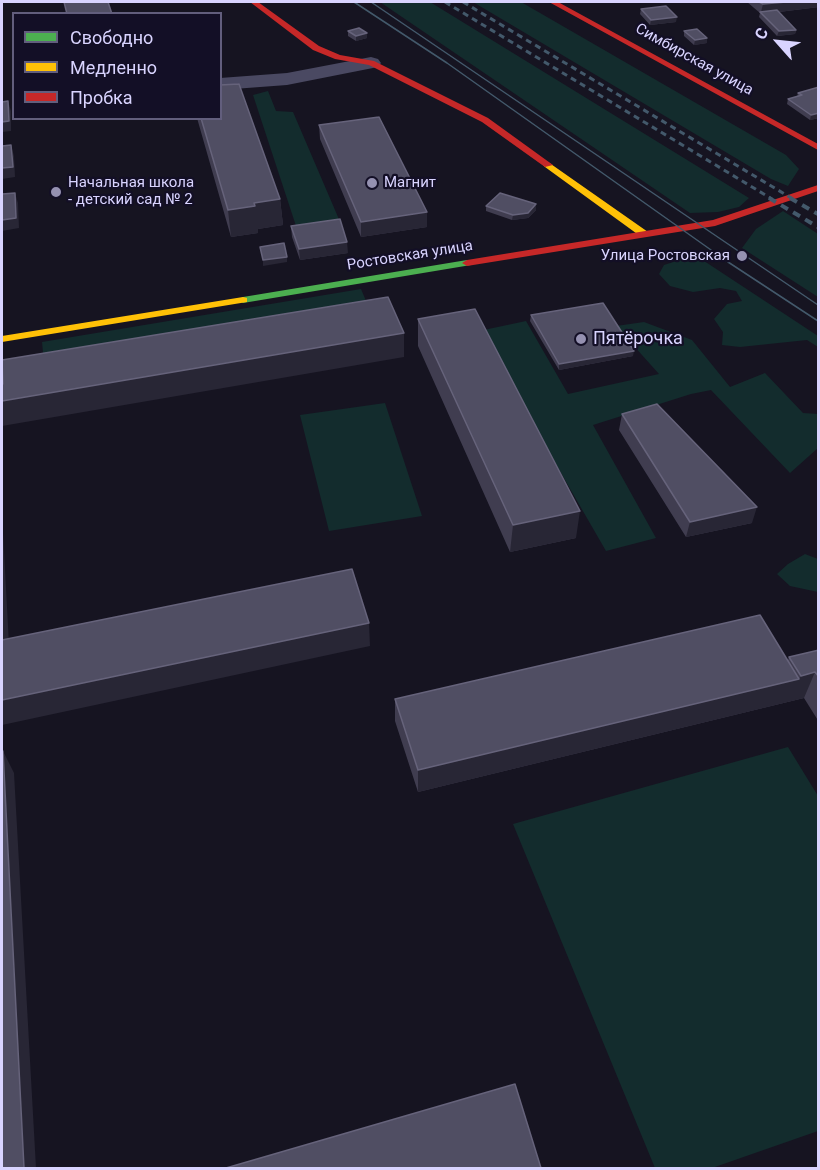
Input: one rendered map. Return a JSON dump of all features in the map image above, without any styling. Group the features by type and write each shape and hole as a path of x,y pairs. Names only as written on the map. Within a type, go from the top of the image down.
{"main road":[{"path":"254,2 316,48 338,57 371,63 484,120 644,234"},
{"name":"Симбирская улица","path":"553,2 819,147"},
{"name":"Ростовская улица","path":"2,339 715,223 819,188"}],"street":[{"path":"222,84 287,79 371,63"}],"green space":[{"path":"380,2 430,2 749,198 739,207 718,212 690,213"},
{"path":"473,2 521,2 786,155 799,169 788,186 771,179"},
{"path":"268,91 276,111 293,112 341,224 297,229 253,95"},
{"path":"783,211 818,234 818,297 742,248 756,229"},
{"path":"695,255 818,336 818,347 807,340 740,347 722,345 723,332 714,319 727,304 742,301 736,291 720,288 693,292 670,286 659,274 664,265"},
{"path":"361,289 369,308 44,363 42,342"},
{"path":"526,321 568,394 659,374 616,326 644,322 692,340 730,387 765,373 803,413 818,414 818,448 790,473 711,390 691,394 593,425 656,538 606,551 479,331"},
{"path":"385,403 422,516 329,531 300,415"},
{"path":"805,554 818,559 818,592 790,586 777,574"},
{"path":"788,747 818,796 818,1131 712,1168 655,1168 513,824"}],"building":[{"path":"64,2 108,2 111,12 66,12"},
{"path":"759,2 786,2 763,4"},
{"path":"666,6 677,17 651,20 641,9"},
{"path":"777,10 796,30 779,31 760,12"},
{"path":"359,28 367,33 356,36 348,31"},
{"path":"697,29 707,38 695,40 684,31"},
{"path":"239,84 280,199 228,210 202,120 222,120 222,85"},
{"path":"819,87 819,113 811,115 788,99 802,95 798,93"},
{"path":"8,101 9,121 2,122 2,102"},
{"name":"Магнит","path":"379,117 427,212 361,222 319,125"},
{"path":"11,145 13,167 2,168 2,146"},
{"path":"15,193 16,218 2,220 2,194"},
{"path":"500,193 536,204 528,213 513,215 486,206"},
{"path":"340,219 347,242 299,249 291,226"},
{"path":"284,243 287,257 263,260 260,247"},
{"path":"388,297 404,333 2,401 2,360"},
{"name":"Пятёрочка","path":"603,303 634,351 559,364 531,315"},
{"path":"475,309 580,511 513,525 418,319"},
{"path":"657,404 757,507 690,522 622,414"},
{"path":"352,569 369,623 2,700 2,640"},
{"path":"760,615 799,679 418,770 395,699"},
{"path":"819,650 819,677 815,672 801,676 789,657"},
{"path":"3,751 24,1168 2,1168"},
{"path":"515,1084 541,1168 226,1168"}],"tram line":[{"path":"354,2 447,63 728,262 818,321"},
{"path":"371,2 818,305"}],"railway":[{"path":"445,2 772,199"},
{"path":"463,2 793,199"},
{"path":"769,198 818,227"},
{"path":"790,198 818,214"}],"traffic: fast":[{"path":"243,300 467,263"}],"traffic: slow":[{"path":"548,165 644,234"},
{"path":"2,339 243,300"}],"traffic: jam":[{"path":"254,2 316,48 338,57 371,63 485,120 548,165"},
{"path":"553,2 818,147"},
{"path":"467,263 715,223 818,188"}],"place":[{"name":"Магнит","path":"372,183"},
{"name":"Начальная школа - детский сад № 2","path":"56,192"},
{"name":"Улица Ростовская","path":"742,256"},
{"name":"Пятёрочка","path":"581,339"}]}
